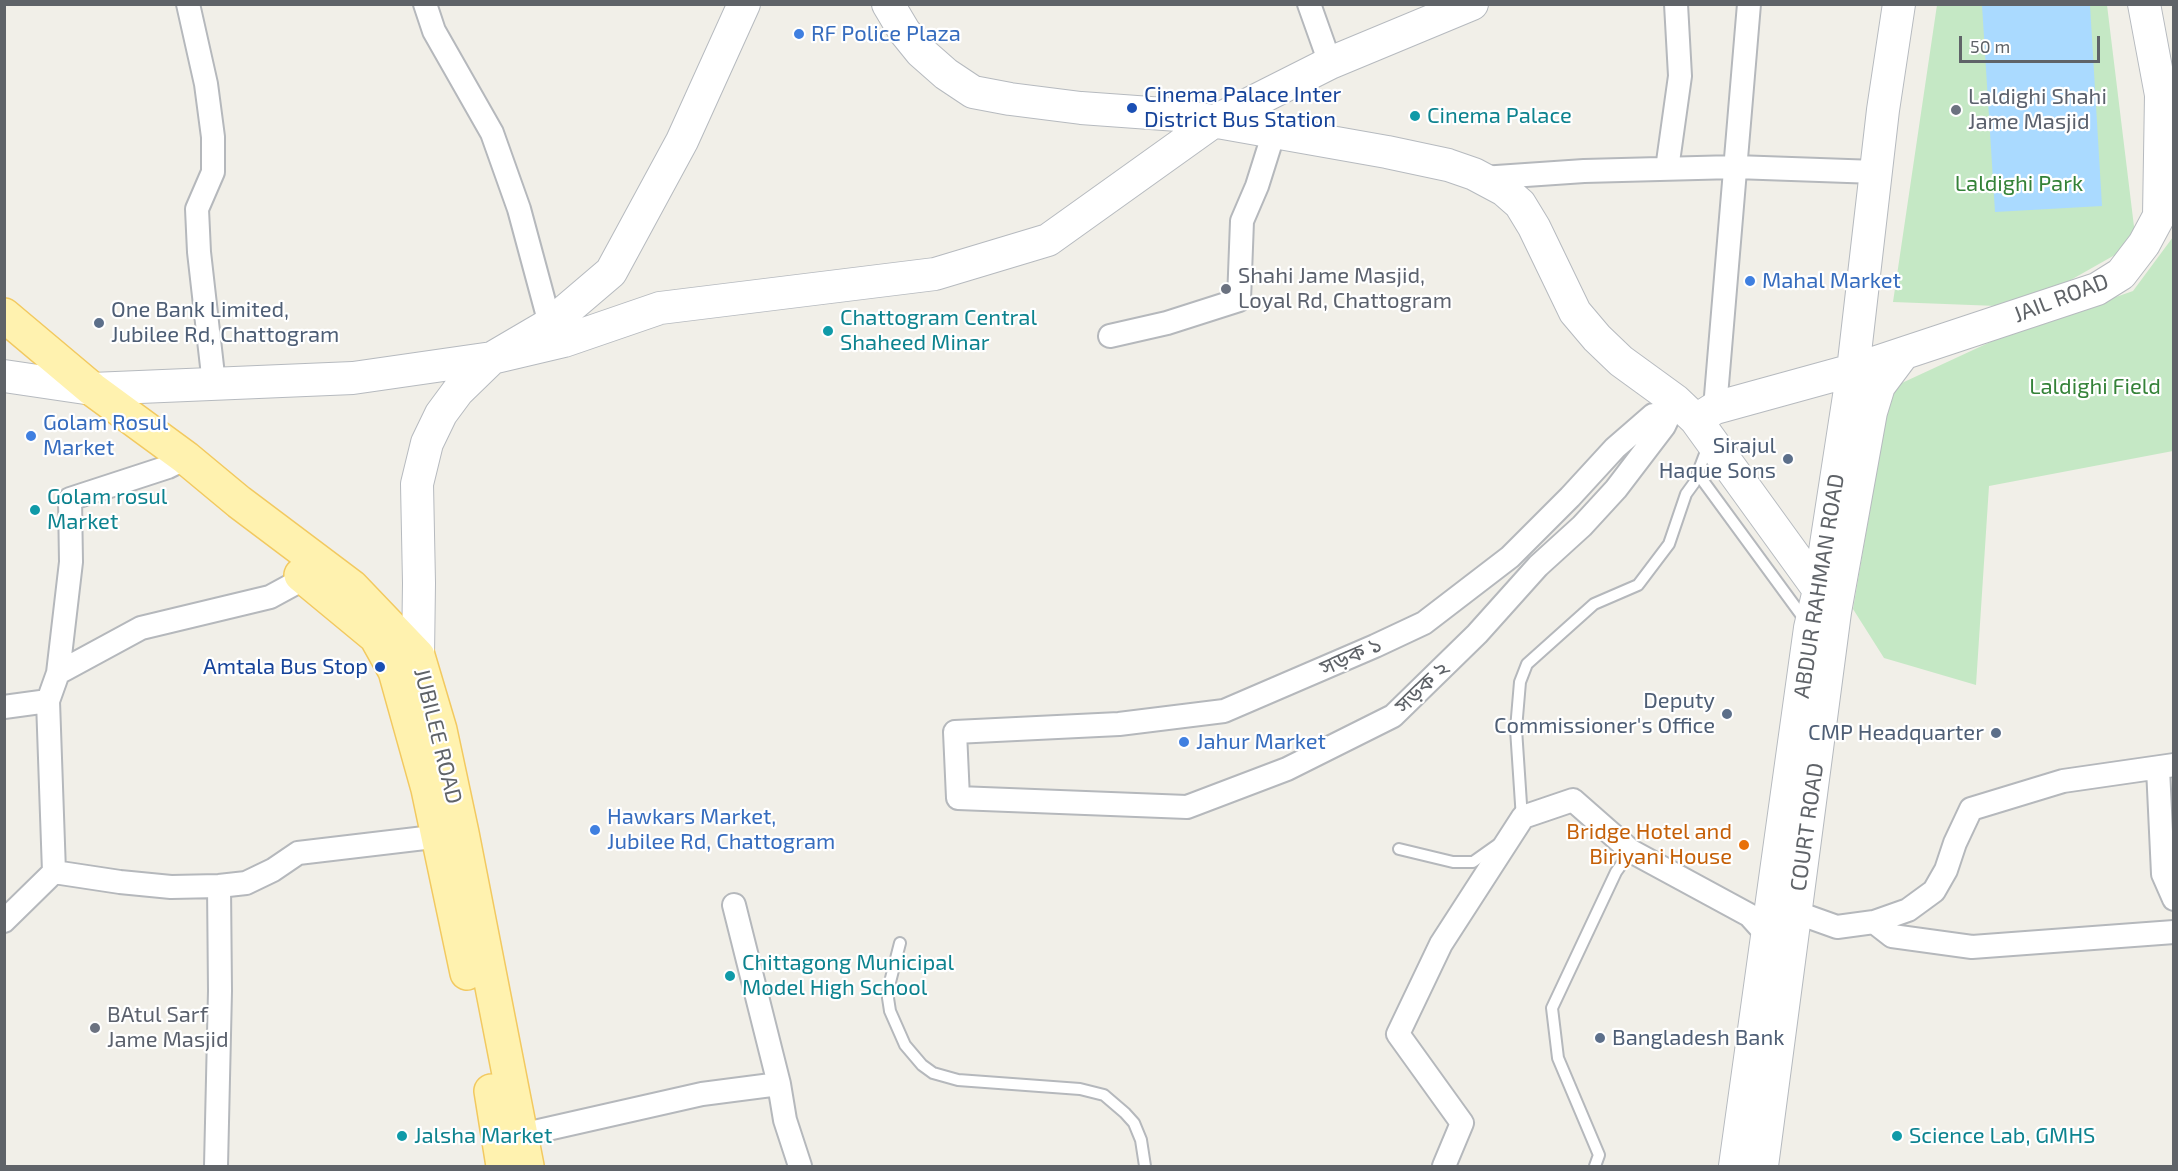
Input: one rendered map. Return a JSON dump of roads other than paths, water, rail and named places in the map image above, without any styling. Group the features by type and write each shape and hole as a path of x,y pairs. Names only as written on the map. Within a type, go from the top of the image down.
{"main road":[{"path":"418,656 417,484 428,443 441,414 458,391 492,358 550,324 611,272 682,141 744,4"},
{"path":"888,4 904,31 921,52 946,74 973,92 1081,108 1178,115 1387,152 1448,165 1504,190 1520,204 1534,227 1575,312 1621,361 1695,426 1819,590"},
{"name":"ABDUR RAHMAN ROAD","path":"1735,1167 1810,628 1819,590 1853,369 1883,110 1899,4"},
{"name":"JAIL ROAD","path":"1695,426 1853,369 2097,289 2121,274 2144,244 2159,216 2167,94 2144,4"},
{"path":"4,376 79,387 353,378 492,358 564,342 660,308 934,274 1048,240 1213,122 1330,63 1472,5"},
{"name":"JUBILEE ROAD","path":"4,315 79,387 177,462 239,502 313,572 352,587 418,656 440,730 450,835 527,1167"},
{"path":"4,337 79,387"},
{"name":"COURT ROAD","path":"1762,1167 1835,612 1871,412 1879,386 1903,354"},
{"path":"313,572 376,637 395,670 428,789 450,835 503,1167"}],"street":[{"path":"188,4 206,84 213,137 213,172 197,208 199,252 214,384"},
{"path":"425,4 434,31 492,133 519,209 550,324"},
{"path":"1309,4 1330,63"},
{"path":"1667,169 1680,76 1676,4"},
{"path":"1695,426 1736,167 1749,4"},
{"path":"1110,336 1167,323 1239,300 1242,221 1257,186 1274,132"},
{"path":"1481,178 1584,171 1736,167 1876,172"},
{"name":"সড়ক ১","path":"957,757 955,732 1119,724 1224,711 1376,646 1424,623 1510,557 1615,448 1653,415 1695,426"},
{"name":"সড়ক ২","path":"957,757 958,798 1187,807 1287,769 1393,716 1477,634 1538,566 1582,526 1616,489 1695,426"},
{"path":"4,921 54,872 48,701 58,673 71,562 70,499 177,462"},
{"path":"58,673 141,628 270,597 313,572"},
{"path":"4,707 48,701"},
{"path":"1796,912 1837,927 1874,922 1908,910 1934,891 1946,870 1971,808 2063,781 2166,766 2163,874 2174,899"},
{"path":"1444,1167 1462,1123 1398,1034 1441,944 1523,817 1573,800 1631,851 1749,915 1767,935"},
{"path":"54,872 171,887 219,886 246,883 273,870 298,853 450,835"},
{"path":"216,1167 220,991 219,886"},
{"path":"734,905 779,1084 785,1120 800,1167"},
{"path":"1874,922 1892,936 1972,947 2174,932"},
{"path":"521,1135 702,1094 779,1084"}],"lane":[{"path":"1695,426 1698,474 1810,628"},
{"path":"1399,849 1453,862 1473,862 1490,852 1523,817 1516,729 1520,682 1527,664 1594,604 1638,585 1669,543 1686,494 1698,474"},
{"path":"1595,1167 1599,1155 1558,1058 1552,1008 1616,872 1631,851"},
{"path":"900,943 889,986 890,1011 905,1045 922,1065 933,1073 958,1080 1080,1089 1104,1095 1134,1123 1142,1140 1145,1167"}],"water":[{"path":"1982,5 2090,5 2102,206 1995,212"}],"place":[{"name":"RF Police Plaza","path":"799,34"},
{"name":"Cinema Palace Inter District Bus Station","path":"1132,108"},
{"name":"Laldighi Shahi Jame Masjid","path":"1956,110"},
{"name":"Cinema Palace","path":"1415,116"},
{"name":"Mahal Market","path":"1750,281"},
{"name":"Shahi Jame Masjid, Loyal Rd, Chattogram","path":"1226,289"},
{"name":"One Bank Limited, Jubilee Rd, Chattogram","path":"99,323"},
{"name":"Chattogram Central Shaheed Minar","path":"828,331"},
{"name":"Golam Rosul Market","path":"31,436"},
{"name":"Sirajul Haque Sons","path":"1788,459"},
{"name":"Golam rosul Market","path":"35,510"},
{"name":"Amtala Bus Stop","path":"380,667"},
{"name":"Deputy Commissioner's Office","path":"1727,714"},
{"name":"CMP Headquarter","path":"1996,733"},
{"name":"Jahur Market","path":"1184,742"},
{"name":"Hawkars Market, Jubilee Rd, Chattogram","path":"595,830"},
{"name":"Bridge Hotel and Biriyani House","path":"1744,845"},
{"name":"Chittagong Municipal Model High School","path":"730,976"},
{"name":"BAtul Sarf Jame Masjid","path":"95,1028"},
{"name":"Bangladesh Bank","path":"1600,1038"},
{"name":"Jalsha Market","path":"402,1136"},
{"name":"Science Lab, GMHS","path":"1897,1136"}],"park label":[{"name":"Laldighi Park","path":"2019,184"},
{"name":"Laldighi Field","path":"2095,387"}]}
